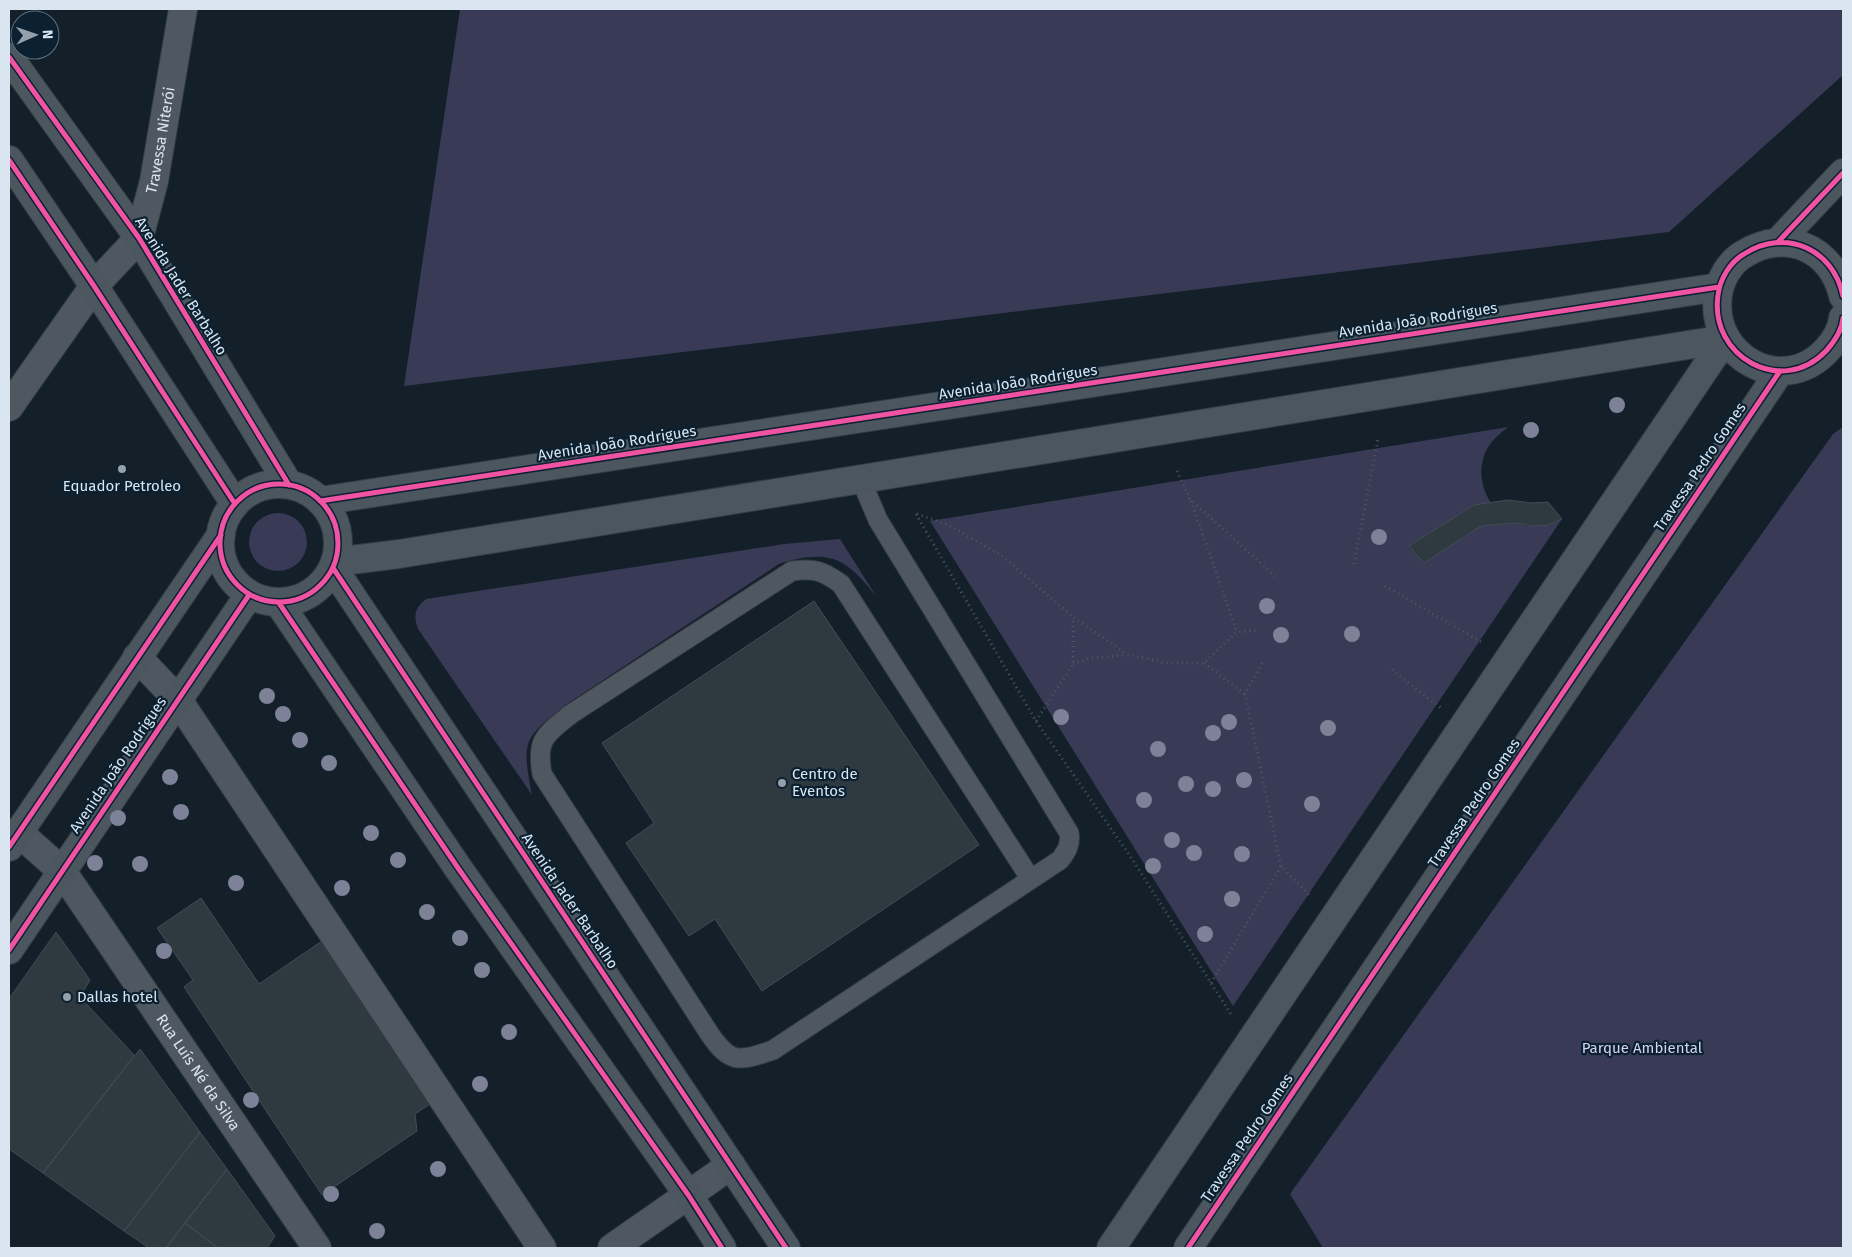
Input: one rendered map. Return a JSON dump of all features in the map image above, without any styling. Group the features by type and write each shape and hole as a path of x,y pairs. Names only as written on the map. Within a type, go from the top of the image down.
{"main road":[{"name":"Avenida Jader Barbalho","path":"9,57 139,238 289,485"},
{"path":"9,160 94,286 235,504"},
{"path":"1778,242 1843,173"},
{"path":"1842,284 1830,265 1815,252 1797,244 1778,242 1759,246 1741,255 1728,269 1719,287 1716,304 1718,322 1725,339 1739,356 1758,367 1780,371 1801,368 1820,358 1834,343 1843,323 1843,318"},
{"name":"Avenida João Rodrigues","path":"320,501 1719,287"},
{"path":"334,565 1725,339"},
{"path":"1111,1248 1725,339"},
{"name":"Travessa Pedro Gomes","path":"1188,1248 1780,371"},
{"path":"275,484 300,488 320,501 330,514 336,529 338,546 334,565 324,582 311,593 296,600 279,603 264,601 249,595 236,583 226,569 220,552 221,535 226,518 235,504 247,494 260,487 275,484"},
{"path":"14,839 221,535"},
{"name":"Avenida Jader Barbalho","path":"334,565 786,1248"},
{"name":"Avenida João Rodrigues","path":"9,950 249,595"},
{"path":"279,603 458,868 689,1196 722,1248"}],"street":[{"name":"Travessa Niterói","path":"9,407 94,286 139,238 154,181 183,9"},
{"path":"137,658 178,700 542,1248"},
{"name":"Rua Luís Né da Silva","path":"14,839 62,871 316,1248"},
{"path":"612,1248 731,1165"}],"lane":[{"path":"861,480 878,520 1069,833 1070,841 1067,850 1060,860 1030,878 773,1050 752,1057 732,1058 721,1051 708,1033 542,774 539,749 546,735 571,714 792,572 808,569 825,573 841,584 854,602 1030,878"}],"path":[{"path":"1354,564 1378,439"},
{"path":"1177,471 1190,499 1237,632"},
{"path":"1190,499 1278,579"},
{"path":"1127,654 1073,617 1001,554 948,525 916,514 1036,721 1132,859 1234,1018"},
{"path":"1385,586 1484,644"},
{"path":"1036,721 1073,664 1073,617"},
{"path":"1204,662 1237,632 1256,630"},
{"path":"1073,664 1093,658 1127,654 1166,663 1204,662 1245,694 1281,866 1313,899"},
{"path":"1245,694 1262,663"},
{"path":"1392,670 1441,708"},
{"path":"1211,983 1281,866"}],"green space":[{"path":"460,9 1843,9 1843,75 1669,232 404,386"},
{"path":"1508,427 1489,445 1485,453 1482,478 1490,502 1508,519 1519,524 1540,526 1562,519 1233,1006 930,521"},
{"name":"Parque Ambiental","path":"1843,427 1843,1248 1323,1248 1290,1194 1833,434"},
{"path":"278,513 289,515 302,526 307,542 305,553 294,566 278,571 267,569 254,558 249,542 251,531 262,518"},
{"path":"840,539 876,596 851,569 835,560 810,557 779,564 567,704 542,725 529,741 527,751 532,795 418,629 416,620 417,609 426,599 784,544"}],"building":[{"path":"1508,500 1532,503 1548,502 1562,519 1547,525 1532,526 1516,523 1479,527 1424,563 1409,546 1474,505"},
{"name":"Centro de Eventos","path":"814,601 979,845 762,991 715,919 689,936 626,843 654,823 602,743"},
{"path":"201,898 259,984 325,939 433,1102 415,1114 417,1131 322,1195 184,987 193,980 157,928"},
{"path":"56,932 90,980 80,997 134,1055 43,1173 9,1149 9,999"},
{"path":"140,1049 200,1132 124,1231 43,1173"},
{"path":"200,1132 227,1169 166,1248 149,1248 124,1231"},
{"path":"227,1169 275,1236 267,1248 218,1248 185,1223"},
{"path":"185,1223 218,1248 166,1248"}],"cycle path":[{"path":"9,57 139,238 289,485"},
{"path":"9,160 94,286 235,504"},
{"path":"1778,242 1843,173"},
{"path":"1843,296 1838,279 1829,266 1818,255 1805,247 1791,243 1775,243 1760,246 1739,257 1723,277 1718,295 1718,317 1725,336 1737,352 1752,364 1770,370 1789,370 1808,364 1826,351 1832,344 1839,332 1843,318"},
{"path":"320,501 1719,287"},
{"path":"1188,1248 1780,371"},
{"path":"279,484 301,489 321,501 333,521 338,543 333,565 321,585 301,597 279,602 257,597 237,585 225,565 220,543 225,521 237,501 257,489 279,484"},
{"path":"9,847 221,535"},
{"path":"333,568 786,1248"},
{"path":"9,950 249,595"},
{"path":"279,603 458,868 689,1196 722,1248"}],"place":[{"name":"Equador Petroleo","path":"122,469"},
{"name":"Centro de Eventos","path":"782,783"},
{"name":"Dallas hotel","path":"67,997"}]}
